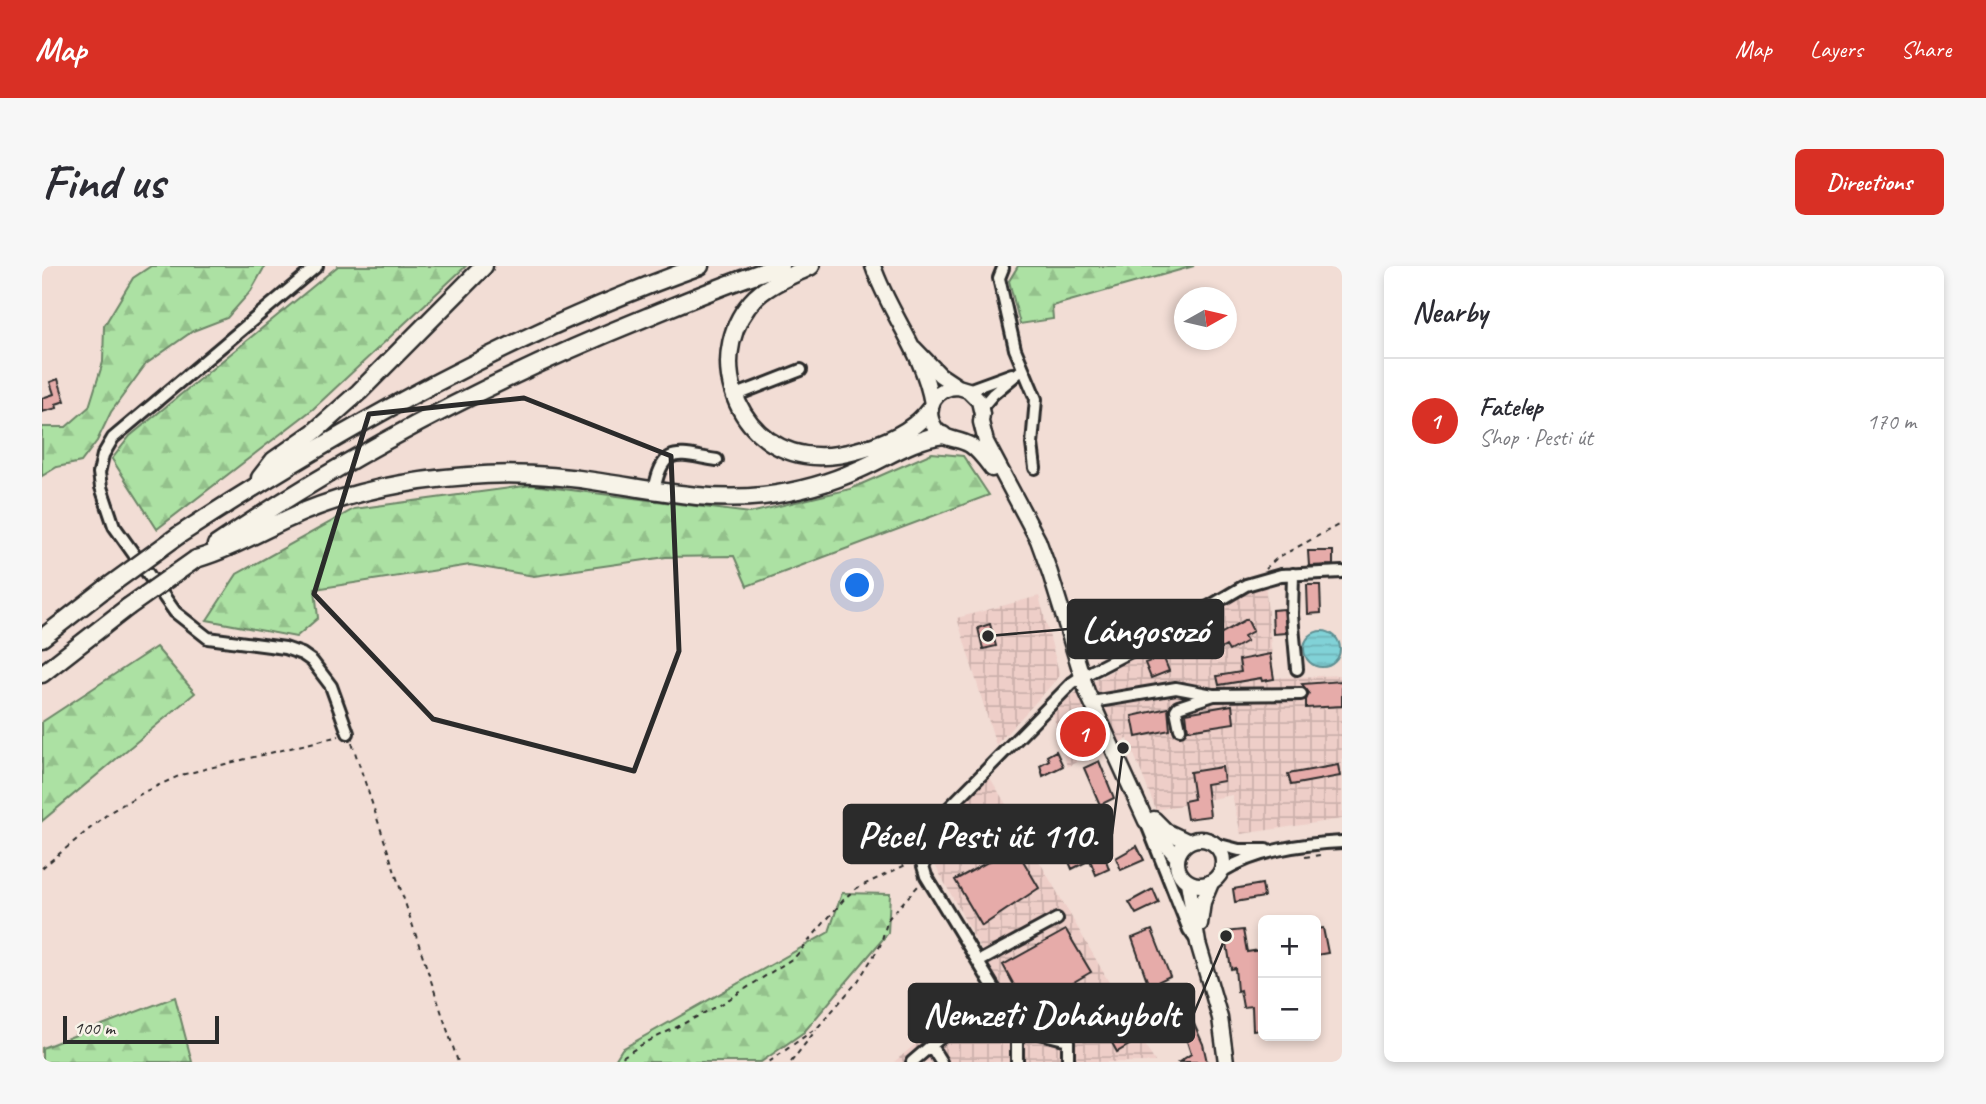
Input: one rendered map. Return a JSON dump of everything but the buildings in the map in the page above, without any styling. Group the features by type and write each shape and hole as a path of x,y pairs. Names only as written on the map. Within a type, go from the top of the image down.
{"highway":[{"path":"252,488 274,460 314,432 359,392 484,266"},
{"path":"42,638 179,535 352,428 503,349 700,266"},
{"path":"42,674 128,607 196,559 362,453 475,394 618,328 780,266"},
{"path":"811,266 769,286 757,296 736,323 728,353 728,367 734,396 748,421 772,441 790,451 818,457 846,454 878,444 918,423 931,407"},
{"path":"196,559 225,550 331,502 412,483 469,475 528,475 718,498 784,493 845,476 914,443 950,437"}],"main road":[{"path":"873,266 883,291 914,348 929,389 932,424 950,437 975,449 1010,488"},
{"path":"914,348 940,375 976,396 986,442 1031,526 1050,573 1081,677 1146,821 1177,857"},
{"path":"931,407 940,393 963,388"},
{"path":"950,437 971,434 981,414"},
{"path":"1132,789 1158,824 1174,837 1218,839 1223,857 1200,915 1198,943"},
{"path":"1191,836 1177,857 1178,870 1188,882 1196,885 1216,877"},
{"path":"1188,882 1198,943 1213,989 1226,1062"}],"street":[{"path":"317,266 113,438 103,455 99,473 114,526 174,612 208,638 285,648 302,654 312,661 331,686 348,733"},
{"path":"1003,268 999,278 1020,371 1037,399 1032,444 1035,468"},
{"path":"734,396 801,370"},
{"path":"963,388 1020,371"},
{"path":"981,414 993,394 1020,371"},
{"path":"654,491 659,469 667,457 683,455 717,460"},
{"path":"1017,1062 1017,1034 1012,1018 926,876 920,856 923,838 946,811 1081,677 1154,639 1246,585 1280,575 1342,572"},
{"path":"1293,574 1292,615 1297,669"},
{"path":"1092,702 1176,688 1214,695 1301,694"},
{"path":"1180,729 1176,710 1178,707 1214,695"},
{"path":"1146,821 1189,930 1198,943"},
{"path":"1218,839 1239,850 1279,849 1342,842"},
{"path":"1216,877 1241,861 1279,849"},
{"path":"978,962 1057,919"},
{"path":"912,1062 995,991"},
{"path":"1036,1032 1102,998"},
{"path":"1017,1034 1036,1032 1068,1040 1068,1062"},
{"path":"931,1046 941,1062"}],"path":[{"path":"1246,585 1277,558 1342,523"},
{"path":"42,868 110,812 181,775 348,733 458,1062"},
{"path":"1191,836 1206,831 1218,839"},
{"path":"1301,857 1322,855"},
{"path":"614,1062 643,1044 720,1005 795,957 846,897 857,888 904,868 920,856"},
{"path":"791,1062 858,981 880,946 888,919 926,876"},
{"path":"769,1062 819,1026"}],"highlighted area":[{"path":"524,398 671,456 679,651 634,771 433,719 314,594 369,414"}],"shaded area":[{"path":"1265,582 1274,678 1342,675 1342,819 1241,834 1232,795 1156,810 1128,739 1099,750 1067,767 1053,714 1069,697 1237,594"},
{"path":"1039,596 1060,676 996,745 957,618"},
{"path":"989,776 1155,1062 1022,1062 1023,1026 920,838"},
{"path":"984,987 1004,1018 1010,1042 1009,1062 894,1062"}],"green space":[{"path":"151,266 265,266 251,291 227,318 193,331 146,364 111,412 97,441 81,462 57,467 42,476 42,427 66,427 89,407 103,362 104,326 133,278"},
{"path":"338,266 466,266 313,409 157,529 112,459 130,436"},
{"path":"1018,266 1194,266 1052,306 1053,319 1020,324 1009,281"},
{"path":"932,453 963,456 989,495 747,586 734,556 666,557 534,576 470,565 315,589 318,618 296,637 207,620 237,574 354,509 532,485 750,513 850,489"},
{"path":"156,647 195,693 42,821 42,722"},
{"path":"842,893 890,894 888,933 804,1032 761,1062 614,1062 622,1049 829,932"},
{"path":"175,997 192,1062 42,1062 42,1048"}],"water":[{"path":"1322,631 1335,636 1340,649 1335,662 1322,667 1309,662 1304,649 1309,636"}],"place":[{"name":"Lángosozó","path":"988,636"},
{"name":"Fatelep","path":"1083,734"},
{"name":"Pécel, Pesti út 110.","path":"1123,748"},
{"name":"Nemzeti Dohánybolt","path":"1226,936"}]}
